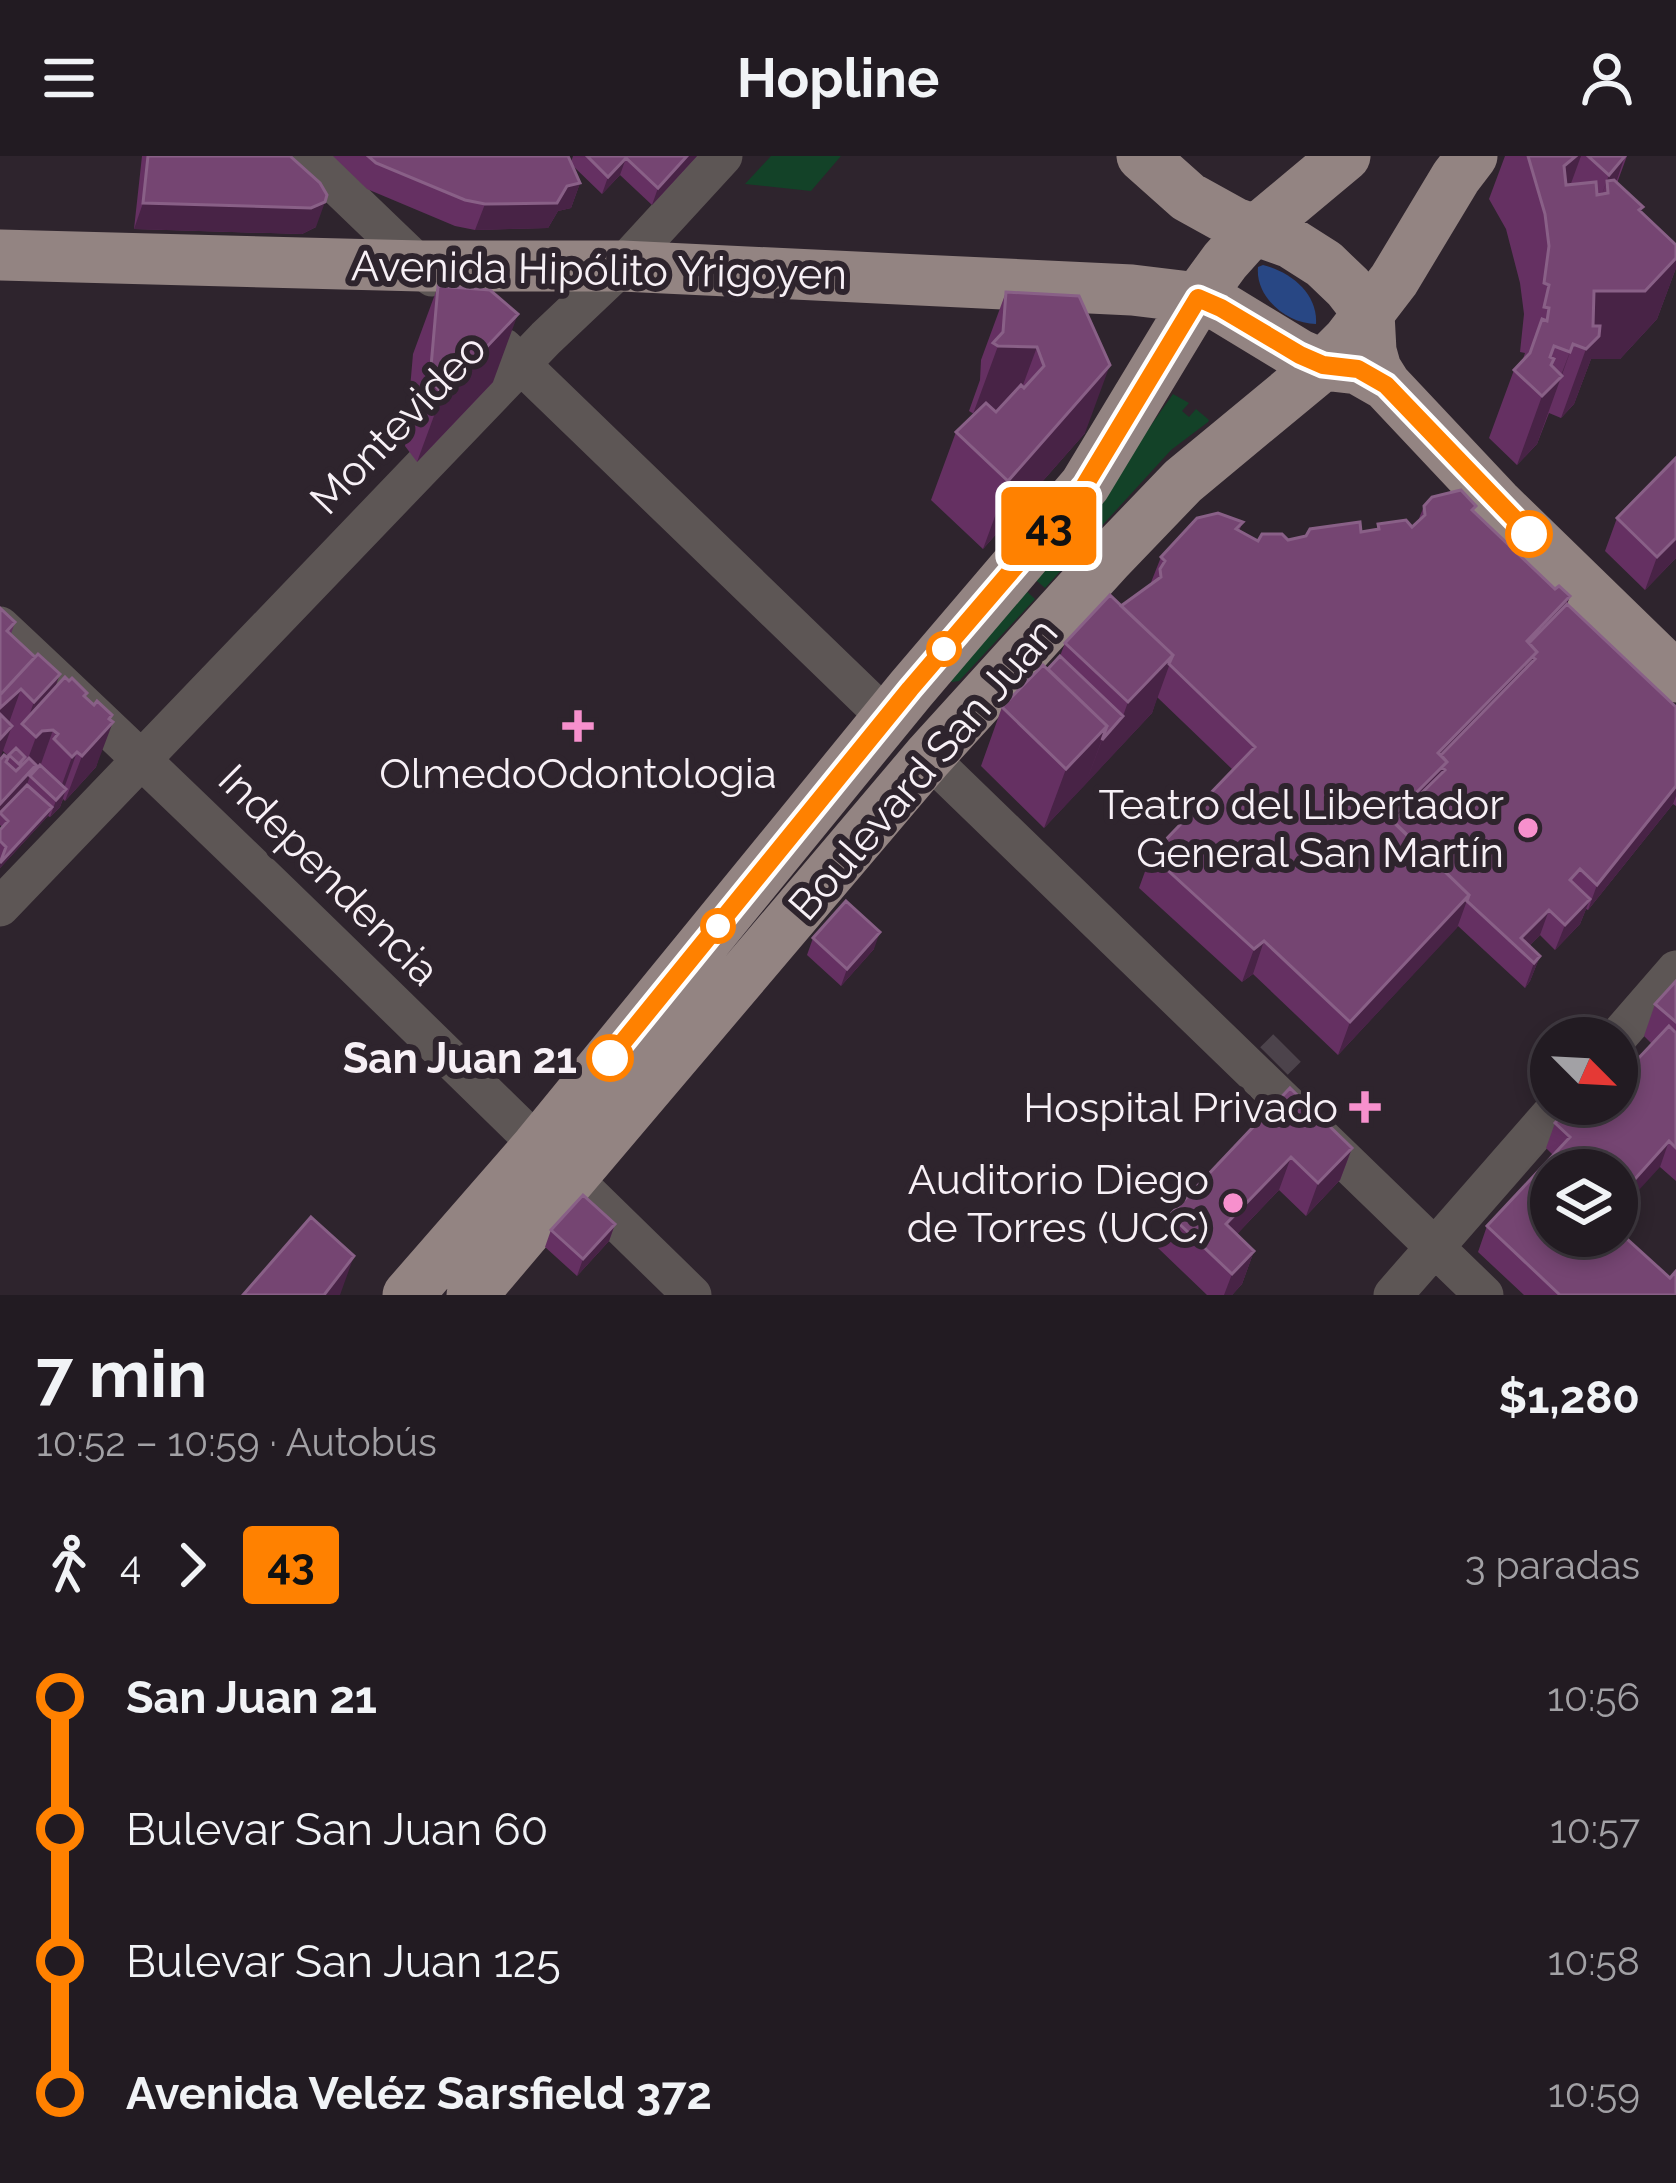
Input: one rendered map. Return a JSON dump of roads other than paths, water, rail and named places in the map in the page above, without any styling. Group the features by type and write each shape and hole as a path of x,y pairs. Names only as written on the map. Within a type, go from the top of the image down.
{"main road":[{"path":"1142,156 1188,197 1256,232 1291,243 1348,287 1369,314 1371,350 1386,385 1497,503 1676,677"},
{"name":"Boulevard San Juan","path":"555,1163 887,718 1085,485 1225,261 1345,156"},
{"name":"Boulevard San Juan","path":"555,1163 1184,481 1348,340 1394,280 1472,156"},
{"name":"Avenida Hipólito Yrigoyen","path":"0,255 449,294 622,266 1132,290 1198,298"},
{"path":"1198,298 1323,365 1358,369 1386,385"},
{"path":"408,1295 555,1163"},
{"path":"472,1295 555,1163"}],"street":[{"path":"306,156 887,718"},
{"name":"Montevideo","path":"0,907 723,156"},
{"name":"Independencia","path":"0,626 692,1295"},
{"path":"928,758 1266,1069 1484,1295"},
{"path":"1635,1017 1676,970"},
{"path":"1393,1295 1542,1125"}],"water":[{"path":"1263,265 1301,286 1312,303 1316,324 1294,319 1275,307 1258,278 1258,267"}],"tunnel":[{"path":"1274,1061 1287,1048"}],"place":[{"name":"OlmedoOdontologia","path":"578,726"},
{"name":"Teatro del Libertador General San Martín","path":"1528,828"},
{"name":"San Juan 21","path":"610,1058"},
{"name":"Hospital Privado","path":"1365,1107"},
{"name":"Auditorio Diego de Torres (UCC)","path":"1233,1203"}]}
